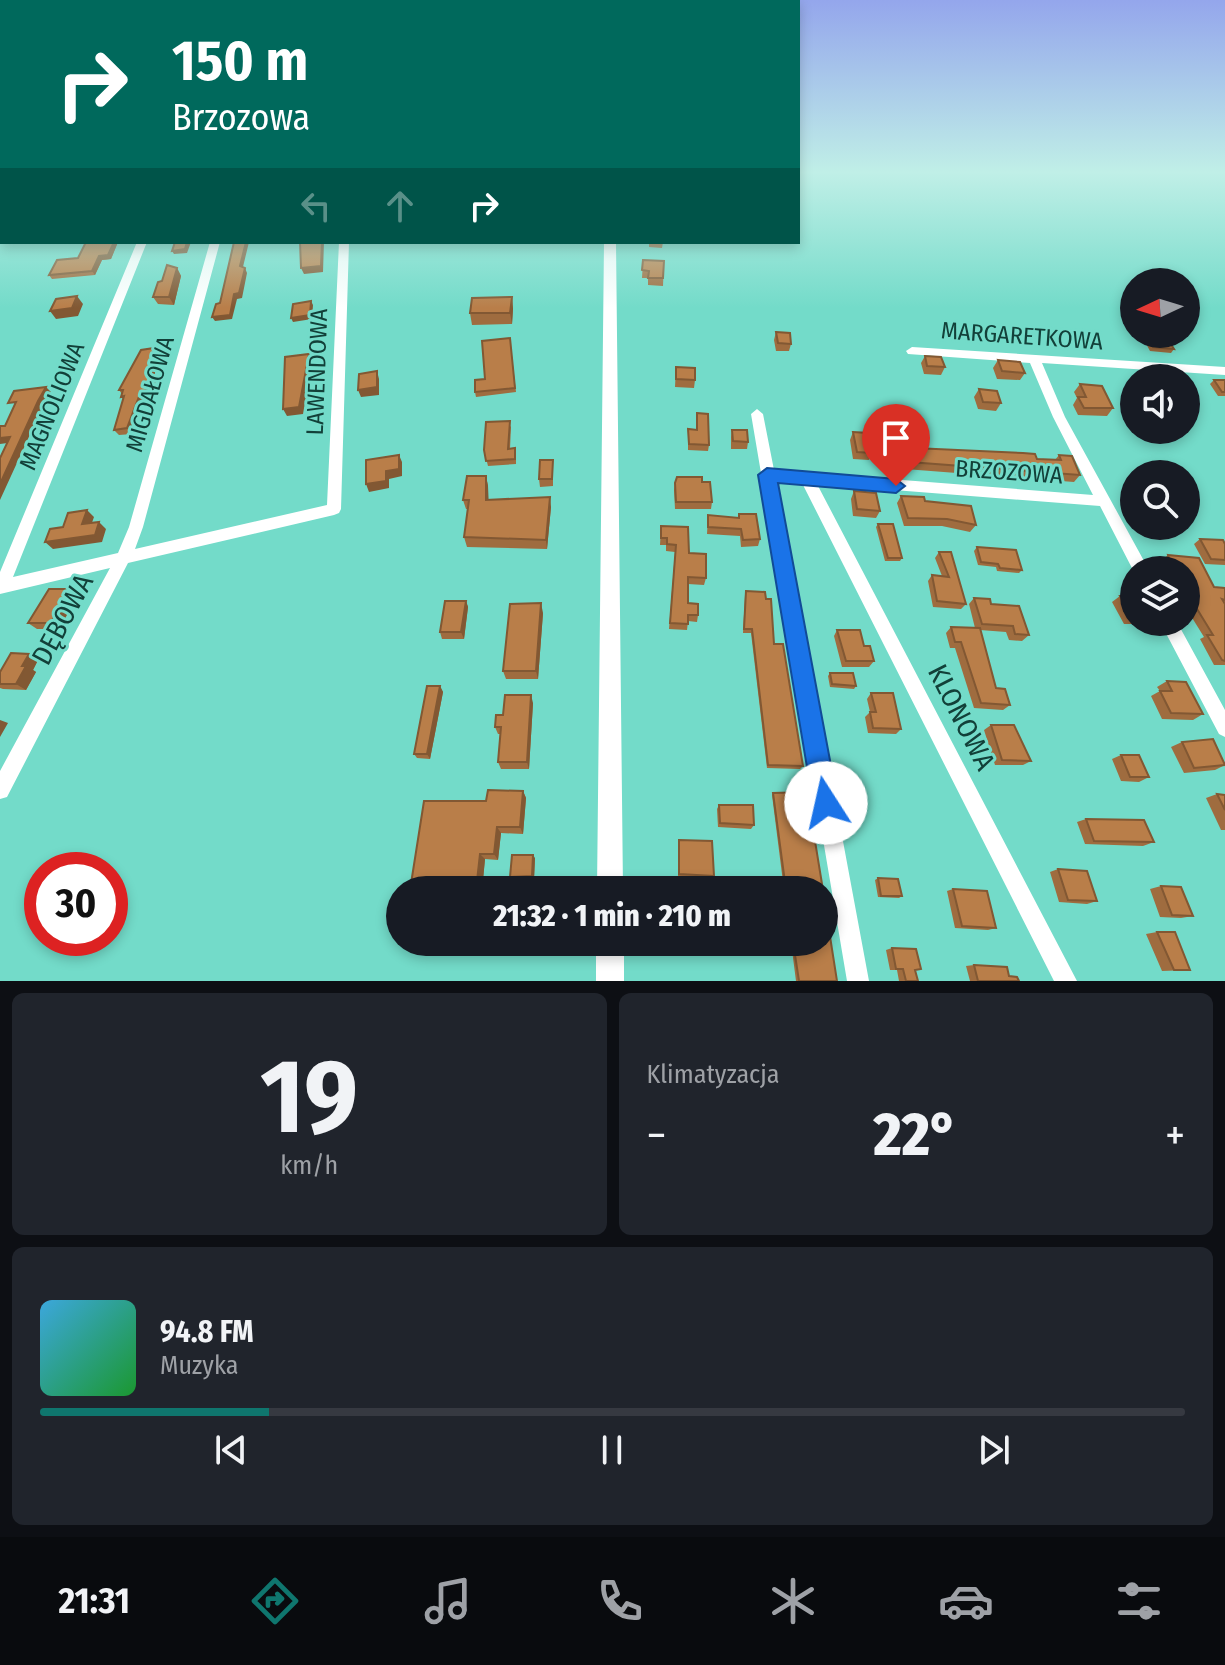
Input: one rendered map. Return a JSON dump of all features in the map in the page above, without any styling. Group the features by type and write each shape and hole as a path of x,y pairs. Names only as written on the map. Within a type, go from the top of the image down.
{"main road":[{"path":"610,244 610,876"},
{"path":"610,956 610,981"}],"street":[{"name":"MAGNOLIOWA","path":"1,586 141,244"},
{"name":"MIGDAŁOWA","path":"124,557 136,527 214,244"},
{"name":"LAWENDOWA","path":"124,557 334,509 344,244"},
{"name":"MARGARETKOWA","path":"912,351 1225,371"},
{"path":"1035,360 1059,417 1133,556"},
{"path":"757,414 858,981"},
{"name":"BRZOZOWA","path":"767,475 1104,501"},
{"name":"KLONOWA","path":"807,479 1066,981"},
{"path":"1,586 124,557"},
{"name":"DĘBOWA","path":"0,790 124,557"},
{"path":"1176,636 1225,728"}],"building":[{"path":"85,244 113,244 108,255 99,256 92,271 49,275 57,260 78,258"},
{"path":"174,244 186,244 185,249 172,251"},
{"path":"234,244 246,244 240,266 245,268 239,293 234,294 230,315 212,317 216,304 220,303"},
{"path":"300,244 322,244 321,266 301,268"},
{"path":"643,260 664,261 663,278 648,278 649,271 642,270"},
{"path":"167,265 177,268 169,297 153,297 158,282 162,281"},
{"path":"77,296 72,308 50,311 56,299"},
{"path":"512,297 510,313 470,313 472,298"},
{"path":"311,301 310,315 291,318 293,304"},
{"path":"776,332 790,333 791,344 778,343"},
{"path":"510,338 515,388 475,392 475,380 485,379 482,341"},
{"path":"154,348 149,376 152,375 144,394 140,394 127,428 114,430 124,396 121,397 123,390 119,390 141,350"},
{"path":"309,354 299,407 283,409 285,357"},
{"path":"925,356 941,357 945,367 927,366"},
{"path":"998,360 1020,362 1025,373 1002,371"},
{"path":"676,367 695,368 695,380 676,379"},
{"path":"377,371 377,387 358,390 359,374"},
{"path":"1214,380 1225,380 1225,392 1222,392"},
{"path":"1080,384 1102,386 1113,408 1084,408 1078,397 1086,397"},
{"path":"46,387 0,484 0,458 10,437 0,438 0,426 5,426 16,402 8,403 14,391"},
{"path":"979,389 997,391 1001,403 983,402"},
{"path":"697,413 708,414 709,445 689,444 688,429 697,430"},
{"path":"510,421 508,449 515,448 515,459 486,461 486,422"},
{"path":"732,430 747,430 748,442 733,441"},
{"path":"853,432 868,433 872,453 857,452"},
{"path":"892,447 1023,453 1035,454 1037,459 1061,460 1059,455 1072,456 1080,475 896,461"},
{"path":"399,455 399,469 386,471 386,481 366,484 366,460"},
{"path":"540,460 553,460 552,479 539,479"},
{"path":"467,476 486,476 486,500 550,497 546,540 464,537 469,500 463,500"},
{"path":"677,477 702,477 702,482 710,482 712,502 676,502"},
{"path":"854,491 876,493 880,511 857,509"},
{"path":"901,496 971,506 976,525 947,519 908,518"},
{"path":"87,510 82,524 99,522 95,535 45,542 50,529 63,527 68,513"},
{"path":"739,514 756,514 760,539 743,540 741,529 708,527 708,515 739,518"},
{"path":"878,524 893,524 902,558 888,558"},
{"path":"661,526 688,527 689,553 706,554 706,578 688,577 688,603 698,604 698,615 688,615 688,624 670,623 676,545 667,544 667,538 661,538"},
{"path":"1200,539 1223,540 1225,560 1211,559"},
{"path":"977,547 1016,550 1022,570 981,562"},
{"path":"939,552 951,552 966,604 937,601 932,575 949,577"},
{"path":"1200,560 1214,587 1225,588 1225,600 1222,599 1225,604 1225,661 1207,635 1213,635 1200,614"},
{"path":"49,589 67,589 51,623 28,623"},
{"path":"746,591 765,592 766,599 771,599 774,644 783,644 803,766 768,765 752,629 744,629"},
{"path":"974,598 990,599 991,604 1019,606 1029,635 1015,634 1013,626 982,624"},
{"path":"445,601 466,601 461,632 440,632"},
{"path":"541,603 536,671 503,671 510,604"},
{"path":"951,627 980,628 996,688 1005,689 1010,705 981,703 961,642 955,642"},
{"path":"837,630 860,630 864,646 870,646 874,661 846,661"},
{"path":"11,653 29,654 22,666 26,666 16,684 0,684 0,672"},
{"path":"830,673 853,673 856,686 832,684"},
{"path":"1167,681 1186,682 1203,714 1171,713 1160,691 1172,691"},
{"path":"427,686 440,686 427,754 414,754"},
{"path":"871,693 893,693 901,729 873,728 870,712 876,712"},
{"path":"505,695 531,695 527,762 498,762 501,727 495,727 496,715 503,715"},
{"path":"991,725 1014,725 1031,761 1002,760"},
{"path":"1213,739 1225,765 1194,768 1182,742"},
{"path":"1121,755 1139,755 1149,777 1130,777"},
{"path":"488,790 523,791 520,827 497,827 494,854 480,854 478,876 412,876 424,801 486,801"},
{"path":"807,792 821,876 784,876 773,793"},
{"path":"1217,794 1225,795 1225,810"},
{"path":"719,805 753,805 754,825 720,823"},
{"path":"1086,819 1144,820 1154,842 1094,841"},
{"path":"679,840 712,841 714,876 679,874"},
{"path":"512,855 533,855 532,876 510,876"},
{"path":"1058,869 1087,871 1097,901 1068,900"},
{"path":"878,878 898,879 902,896 881,896"},
{"path":"1161,886 1181,887 1193,916 1172,915"},
{"path":"953,889 987,891 996,928 962,926"},
{"path":"1157,932 1175,932 1190,970 1174,970"},
{"path":"892,948 916,949 921,969 915,970 918,981 906,981 903,969 896,969"},
{"path":"795,956 833,956 837,981 799,981"},
{"path":"974,965 1007,967 1009,976 1017,977 1019,981 978,981"}],"route":[{"path":"826,803 767,475 896,486"}]}
